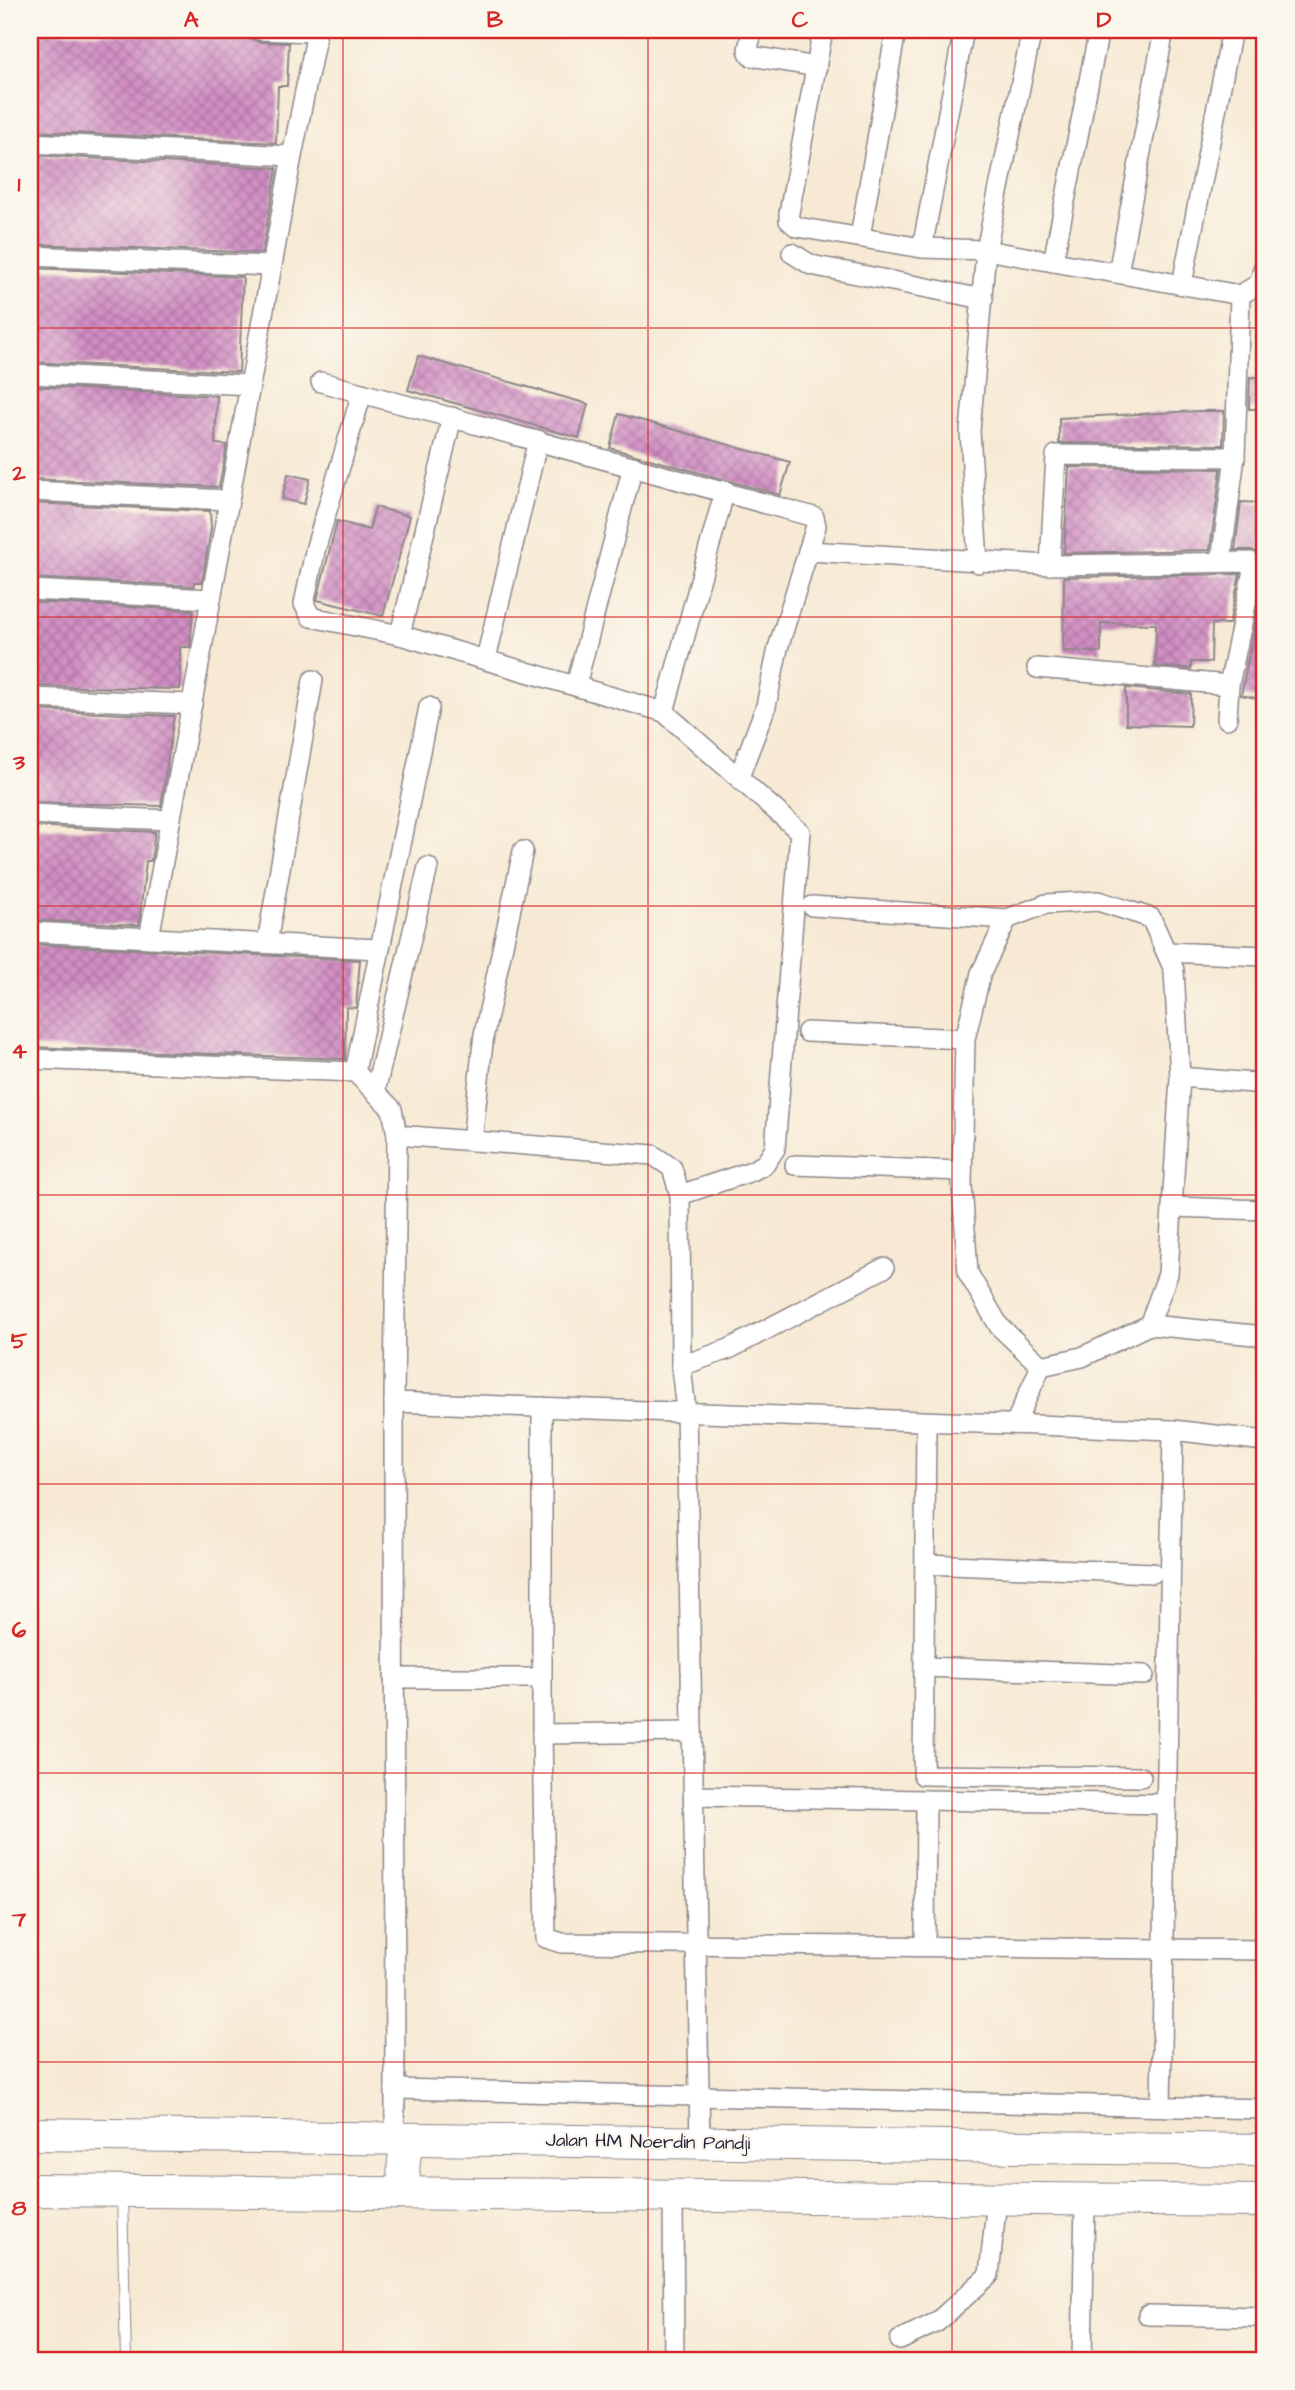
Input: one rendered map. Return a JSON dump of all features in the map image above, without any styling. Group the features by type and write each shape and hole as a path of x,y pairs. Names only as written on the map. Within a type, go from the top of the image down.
{"main road":[{"name":"Jalan HM Noerdin Pandji","path":"30,2134 1265,2150"},
{"path":"374,2191 377,2168 392,2139"},
{"path":"392,2139 403,2162 404,2182 408,2192"},
{"path":"30,2190 673,2193 1265,2201"}],"street":[{"path":"149,938 316,37 312,32 259,30"},
{"path":"752,30 748,50 751,56 817,66"},
{"path":"823,30 789,220 797,228 922,248 986,250 1240,295 1259,284 1265,263"},
{"path":"860,237 896,30"},
{"path":"922,248 964,30"},
{"path":"978,563 970,431 986,250 1032,30"},
{"path":"1053,262 1099,30"},
{"path":"1118,273 1164,30"},
{"path":"1182,284 1232,30"},
{"path":"30,143 292,156"},
{"path":"792,253 811,265 983,299"},
{"path":"30,256 272,265"},
{"path":"1221,561 1235,457 1240,295"},
{"path":"30,374 250,385"},
{"path":"321,382 811,514 816,526 778,648 766,706 739,777"},
{"path":"362,393 316,547 304,604 310,617 400,635 664,712 800,832 775,1149 765,1164 752,1171 680,1195"},
{"path":"400,635 452,417"},
{"path":"486,659 538,440"},
{"path":"1050,565 1056,455 1235,457"},
{"path":"576,685 633,466"},
{"path":"664,712 725,490"},
{"path":"30,491 229,500"},
{"path":"807,551 978,563 1050,565 1251,562 1254,566 1229,685 1227,719"},
{"path":"30,590 211,599"},
{"path":"1037,668 1229,685"},
{"path":"267,943 313,680"},
{"path":"30,698 191,704"},
{"path":"355,1072 429,708"},
{"path":"30,814 170,820"},
{"path":"472,1141 484,1034 523,851"},
{"path":"375,1092 387,1051 428,867"},
{"path":"812,906 1006,919 1046,904 1098,901 1151,918 1174,970 1180,1077 1168,1274 1149,1325"},
{"path":"1006,919 981,973 965,1040 962,1171 968,1273 999,1326 1041,1366"},
{"path":"30,932 379,949"},
{"path":"1166,952 1265,956"},
{"path":"807,1032 965,1040"},
{"path":"30,1059 355,1072 392,1109 397,1135 394,1402 395,2089 392,2139"},
{"path":"1180,1077 1265,1084"},
{"path":"397,1135 653,1155 672,1168 680,1195 681,1366 686,1410 700,2142"},
{"path":"795,1165 962,1171"},
{"path":"1172,1207 1265,1210"},
{"path":"681,1366 729,1349 884,1268"},
{"path":"1041,1366 1082,1357 1149,1325 1265,1336"},
{"path":"1015,1424 1041,1366"},
{"path":"394,1402 686,1410 926,1422 1173,1430 1265,1441"},
{"path":"542,1407 542,1734 546,1938 562,1943 1265,1950"},
{"path":"926,1422 923,1775 1141,1777"},
{"path":"1161,2106 1173,1430"},
{"path":"925,1564 1153,1573"},
{"path":"924,1667 1144,1675"},
{"path":"394,1678 542,1678"},
{"path":"542,1734 692,1732"},
{"path":"694,1796 1166,1804"},
{"path":"925,1946 926,1800"},
{"path":"395,2089 1265,2109"},
{"path":"673,2193 674,2360"},
{"path":"900,2340 937,2322 989,2275 997,2199"},
{"path":"1082,2360 1085,2200"},
{"path":"1148,2315 1265,2317"}],"lane":[{"path":"122,2190 126,2360"}],"building":[{"path":"30,31 250,38 259,42 289,43 287,86 278,86 276,143 30,131"},
{"path":"30,155 277,168 262,253 30,244"},
{"path":"30,268 243,277 239,372 30,362"},
{"path":"418,356 588,404 579,438 408,390"},
{"path":"1250,377 1265,378 1265,409 1249,409"},
{"path":"30,386 217,396 215,444 227,445 219,487 30,479"},
{"path":"1224,411 1223,445 1059,443 1059,418"},
{"path":"619,414 790,462 780,495 610,448"},
{"path":"1069,467 1221,469 1210,550 1064,553"},
{"path":"288,474 310,479 304,504 282,499"},
{"path":"1241,502 1261,503 1260,554 1251,550 1235,550"},
{"path":"30,503 210,511 211,528 202,582 194,582 194,586 30,578"},
{"path":"375,507 410,516 383,616 317,600 337,521 369,530"},
{"path":"1240,574 1229,624 1212,624 1211,662 1191,662 1191,669 1155,666 1156,624 1101,623 1101,652 1063,651 1064,577"},
{"path":"1265,575 1265,700 1241,695"},
{"path":"30,602 193,610 190,647 180,647 180,689 30,686"},
{"path":"1126,688 1191,694 1190,726 1126,724"},
{"path":"30,710 174,716 161,806 30,802"},
{"path":"30,826 155,832 151,861 146,861 139,925 30,920"},
{"path":"30,944 360,960 356,1008 346,1007 345,1059 30,1047"}]}
